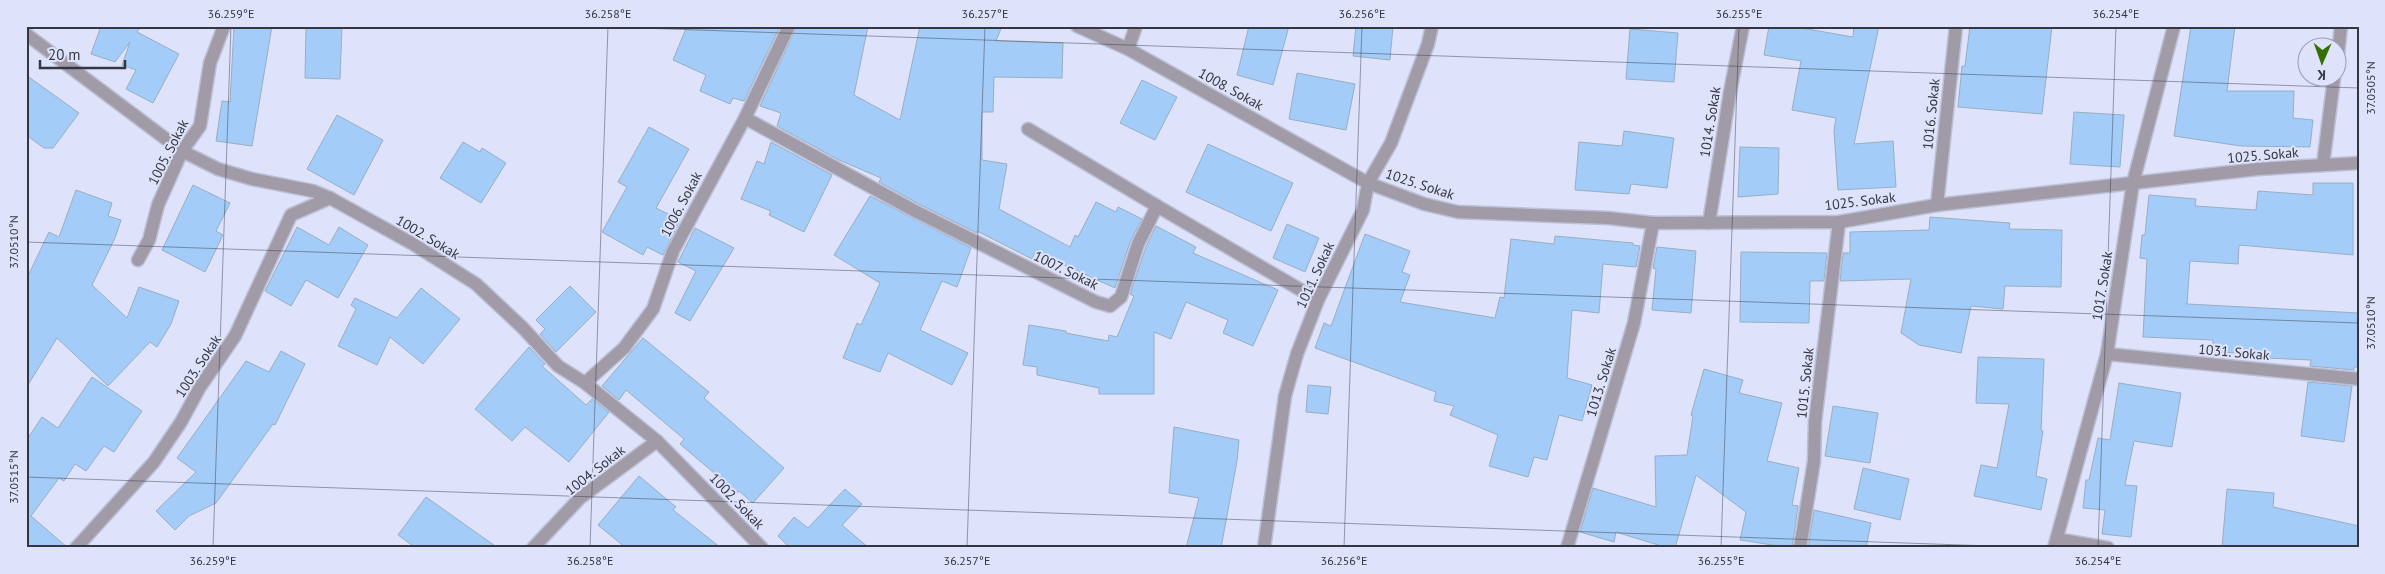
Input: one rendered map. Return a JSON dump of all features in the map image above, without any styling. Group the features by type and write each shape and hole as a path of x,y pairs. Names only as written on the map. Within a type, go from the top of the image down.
{"street":[{"name":"1005. Sokak","path":"138,260 149,240 158,205 182,152 200,126 210,63 224,26"},
{"name":"1006. Sokak","path":"585,383 624,348 653,310 673,251 745,118 789,26"},
{"name":"1008. Sokak","path":"1077,26 1128,49 1368,182"},
{"path":"1128,49 1136,26"},
{"name":"1011. Sokak","path":"1264,548 1285,396 1297,354 1318,300 1363,210 1368,182 1391,143 1428,44 1432,26"},
{"name":"1014. Sokak","path":"1709,223 1730,92 1743,26"},
{"name":"1016. Sokak","path":"1937,205 1956,26"},
{"name":"1017. Sokak","path":"2056,543 2107,354 2133,183 2174,26"},
{"name":"1002. Sokak","path":"26,34 182,152 218,169 252,179 313,191 330,198 413,244 476,284 523,328 558,366 585,383 657,441 762,548"},
{"path":"2323,165 2333,88"},
{"name":"1007. Sokak","path":"745,118 924,216 1087,298 1110,306 1122,297 1138,244 1157,206"},
{"path":"1028,129 1318,300"},
{"name":"1025. Sokak","path":"1368,182 1424,204 1458,212 1608,218 1653,223 1839,222 1937,205 2133,183 2359,163"},
{"name":"1003. Sokak","path":"76,548 154,462 181,422 200,387 235,336 292,216 330,198"},
{"name":"1015. Sokak","path":"1800,548 1814,461 1817,404 1839,222"},
{"name":"1013. Sokak","path":"1567,548 1634,323 1653,223"},
{"name":"1031. Sokak","path":"2107,354 2359,379"},
{"name":"1004. Sokak","path":"533,548 580,498 657,441"},
{"path":"2056,543 2108,548"}],"building":[{"path":"101,26 141,26 137,32 179,54 153,103 126,89 136,70 122,65 130,42 115,62 91,54"},
{"path":"234,26 272,26 252,146 216,141 222,101 230,102"},
{"path":"306,26 342,26 340,79 305,78"},
{"path":"687,26 780,26 744,101 733,98 730,104 700,91 706,75 673,60"},
{"path":"797,26 868,26 854,95 900,120 920,26 1002,26 996,41 1063,43 1062,78 994,77 993,112 982,112 982,160 1007,164 999,209 1070,247 1075,235 1078,237 1096,202 1116,212 1118,207 1142,219 1130,242 1115,288 1035,252 1032,259 977,231 977,233 879,182 881,178 839,160 777,126 781,113 760,106"},
{"path":"1249,26 1289,26 1273,85 1237,75"},
{"path":"1356,26 1393,26 1390,60 1353,56"},
{"path":"1769,26 1790,26 1853,37 1854,26 1879,26 1854,144 1893,141 1896,187 1838,190 1834,131 1836,118 1792,110 1801,61 1764,55"},
{"path":"1970,26 2052,26 2042,114 1958,107 1962,66 1965,66"},
{"path":"2191,26 2235,26 2227,91 2294,91 2293,118 2313,120 2310,147 2241,146 2174,136"},
{"path":"1630,29 1678,33 1674,82 1626,79"},
{"path":"1297,73 1355,84 1346,130 1289,119"},
{"path":"26,75 79,113 53,148 44,148 26,135"},
{"path":"1142,80 1177,97 1155,140 1120,123"},
{"path":"2074,112 2124,115 2120,167 2070,164"},
{"path":"337,115 383,140 354,195 307,169"},
{"path":"649,127 689,149 656,208 680,220 663,255 647,247 643,255 602,232 627,187 618,182"},
{"path":"1624,131 1674,138 1667,188 1631,184 1629,194 1575,190 1579,142 1622,146"},
{"path":"463,142 480,152 482,148 506,163 481,203 440,178"},
{"path":"771,142 832,175 804,232 769,215 771,211 741,199 757,161 764,164"},
{"path":"1208,144 1293,183 1271,231 1186,192"},
{"path":"1740,147 1779,148 1778,194 1738,197"},
{"path":"2313,183 2353,183 2353,255 2239,245 2238,264 2190,261 2187,304 2359,313 2359,367 2354,367 2354,370 2310,366 2311,360 2266,358 2266,354 2213,352 2213,340 2143,337 2147,259 2140,258 2142,235 2145,235 2149,195 2196,199 2195,206 2256,210 2258,191 2313,195"},
{"path":"193,185 230,203 216,231 223,235 205,272 162,250"},
{"path":"76,190 112,203 108,216 121,220 115,238 92,285 127,318 139,287 179,301 171,324 157,347 150,342 108,386 57,338 26,388 26,280 49,232 59,237"},
{"path":"870,196 971,248 957,287 942,281 920,330 968,353 952,385 888,353 880,372 843,358 857,323 861,325 880,283 834,255"},
{"path":"1930,217 2010,223 2009,229 2062,230 2061,287 2005,286 2003,309 1971,306 1961,353 1919,345 1901,333 1911,279 1840,281 1843,253 1850,253 1850,232 1929,230"},
{"path":"1287,224 1319,238 1305,272 1273,258"},
{"path":"1156,226 1196,247 1193,253 1278,290 1253,346 1223,333 1228,320 1186,302 1171,339 1154,332 1154,394 1099,394 1099,388 1037,375 1037,367 1023,365 1029,325 1108,341 1109,335 1117,337 1134,296 1130,294 1146,247"},
{"path":"297,227 329,245 339,227 368,245 338,298 306,280 291,306 265,291"},
{"path":"695,228 734,248 690,321 675,313 696,271 678,262"},
{"path":"1365,234 1410,251 1402,272 1410,275 1400,302 1495,318 1500,297 1504,298 1511,239 1554,244 1555,236 1633,243 1633,245 1640,246 1636,267 1603,264 1599,313 1572,310 1567,378 1592,385 1582,421 1559,415 1547,460 1534,457 1528,477 1489,466 1498,435 1450,415 1454,406 1434,401 1436,392 1315,348 1324,323 1331,326"},
{"path":"1657,247 1696,251 1691,313 1652,310 1656,269 1653,268"},
{"path":"1741,252 1827,253 1824,281 1810,281 1809,323 1740,322"},
{"path":"570,286 596,312 556,352 540,334 545,329 536,320"},
{"path":"421,288 460,319 423,364 390,337 377,365 338,346 356,309 351,305 355,298 397,318"},
{"path":"643,338 709,392 704,398 784,468 753,503 739,491 736,494 718,480 720,478 680,444 684,439 626,390 619,400 602,386"},
{"path":"529,347 545,364 542,366 586,405 592,399 609,412 569,462 525,427 512,441 475,409"},
{"path":"281,351 305,364 275,425 273,424 216,503 189,516 175,530 156,511 196,472 177,458 246,361 269,372"},
{"path":"1978,357 2044,359 2041,431 2043,431 2036,476 2047,479 2041,510 1974,496 1981,465 1997,468 2009,404 1976,403"},
{"path":"1704,369 1743,380 1739,393 1782,403 1767,461 1799,468 1792,505 1798,506 1792,548 1740,540 1746,512 1696,475 1675,548 1668,548 1616,532 1614,542 1580,532 1593,488 1656,507 1655,456 1687,455 1693,416 1691,415"},
{"path":"92,377 142,411 114,452 104,446 86,471 75,464 64,481 59,478 31,516 68,548 26,548 26,441 42,417 58,428"},
{"path":"2308,382 2352,386 2344,442 2301,436"},
{"path":"2119,383 2181,393 2172,447 2134,441 2125,485 2137,486 2131,537 2102,534 2105,510 2083,508 2086,480 2089,480 2098,438 2110,440"},
{"path":"1308,385 1331,387 1328,414 1306,412"},
{"path":"1833,406 1878,413 1870,463 1825,456"},
{"path":"1174,427 1239,440 1221,548 1186,548 1199,498 1169,493"},
{"path":"1863,468 1909,479 1900,520 1854,509"},
{"path":"639,476 676,507 673,510 721,548 626,548 598,525"},
{"path":"845,489 862,504 842,525 869,548 790,548 778,536 794,517 808,528"},
{"path":"2227,489 2274,493 2273,507 2359,526 2359,548 2222,548"},
{"path":"426,497 498,548 416,548 398,535"},
{"path":"1814,510 1871,523 1866,548 1808,548"}]}
